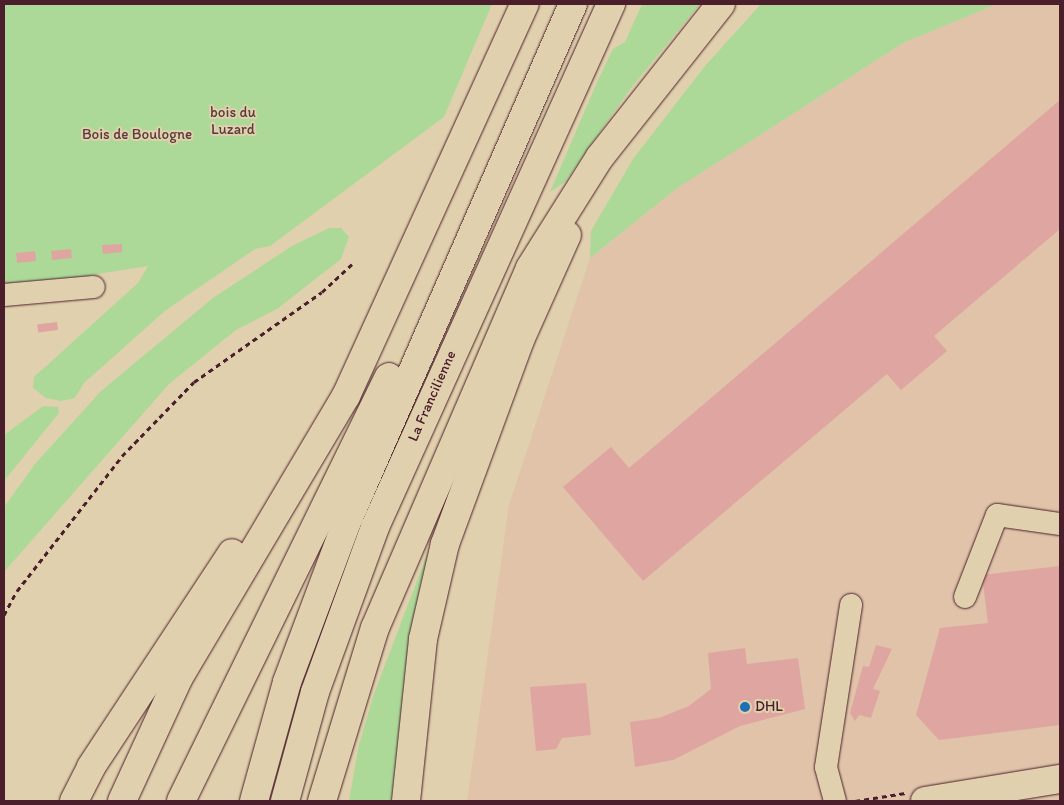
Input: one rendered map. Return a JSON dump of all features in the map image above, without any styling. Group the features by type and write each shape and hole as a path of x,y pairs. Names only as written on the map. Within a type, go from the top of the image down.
{"main road":[{"path":"122,801 179,678 346,396 525,4"},
{"name":"La Francilienne","path":"254,801 312,608 436,312 574,4"},
{"name":"La Francilienne","path":"285,801 315,692 375,527 611,4"},
{"path":"322,801 375,628 518,291 600,157 721,4"},
{"path":"406,801 424,639 445,544 520,340 570,228 576,197"},
{"path":"181,801 405,345 436,312"},
{"path":"74,801 91,766 262,507 293,488"},
{"path":"925,801 1060,779"},
{"path":"1032,801 1060,797"}],"lane":[{"path":"4,295 94,287"},
{"path":"965,597 998,515 1060,524"},
{"path":"835,801 826,766 851,604"}],"path":[{"path":"4,615 17,591 122,456 194,382 322,292 352,264"}],"shaded area":[{"path":"997,4 1060,4 1060,801 467,801 509,505 590,258 676,189 903,43"}],"green space":[{"name":"bois du Luzard","path":"4,4 492,4 444,117 270,246 255,249 166,310 84,383 75,398 61,401 46,398 33,388 34,377 138,283 148,266 4,289"},
{"path":"642,4 700,4 631,88 565,182 550,192 613,49 625,42"},
{"path":"761,4 997,4 903,43 676,189 590,258 591,231 633,159 705,66"},
{"path":"329,228 341,228 349,237 341,259 277,309 236,330 169,384 4,572 4,507 35,464 101,391 213,298 292,246"},
{"path":"43,406 58,407 59,413 4,481 4,435"},
{"path":"442,515 400,801 349,801 359,744 374,694"}],"building":[{"path":"1060,100 1060,229 934,336 947,351 901,390 887,374 643,581 563,487 611,447 629,468"},
{"path":"122,244 122,252 103,254 102,245"},
{"path":"71,249 72,258 52,260 51,251"},
{"path":"35,251 36,261 17,263 16,253"},
{"path":"57,322 58,330 38,332 37,324"},
{"path":"1060,566 1060,725 939,740 916,715 940,628 988,623 982,575"},
{"path":"876,645 892,649 873,689 880,691 871,718 859,715 855,721 850,713 863,666 869,667"},
{"name":"DHL","path":"745,648 747,664 798,658 805,709 740,726 673,760 635,767 630,722 659,718 689,706 711,689 708,653"},
{"path":"586,683 591,735 562,738 556,749 536,751 530,687"}],"place":[{"name":"DHL","path":"745,707"}],"park label":[{"name":"Bois de Boulogne","path":"137,135"}]}
